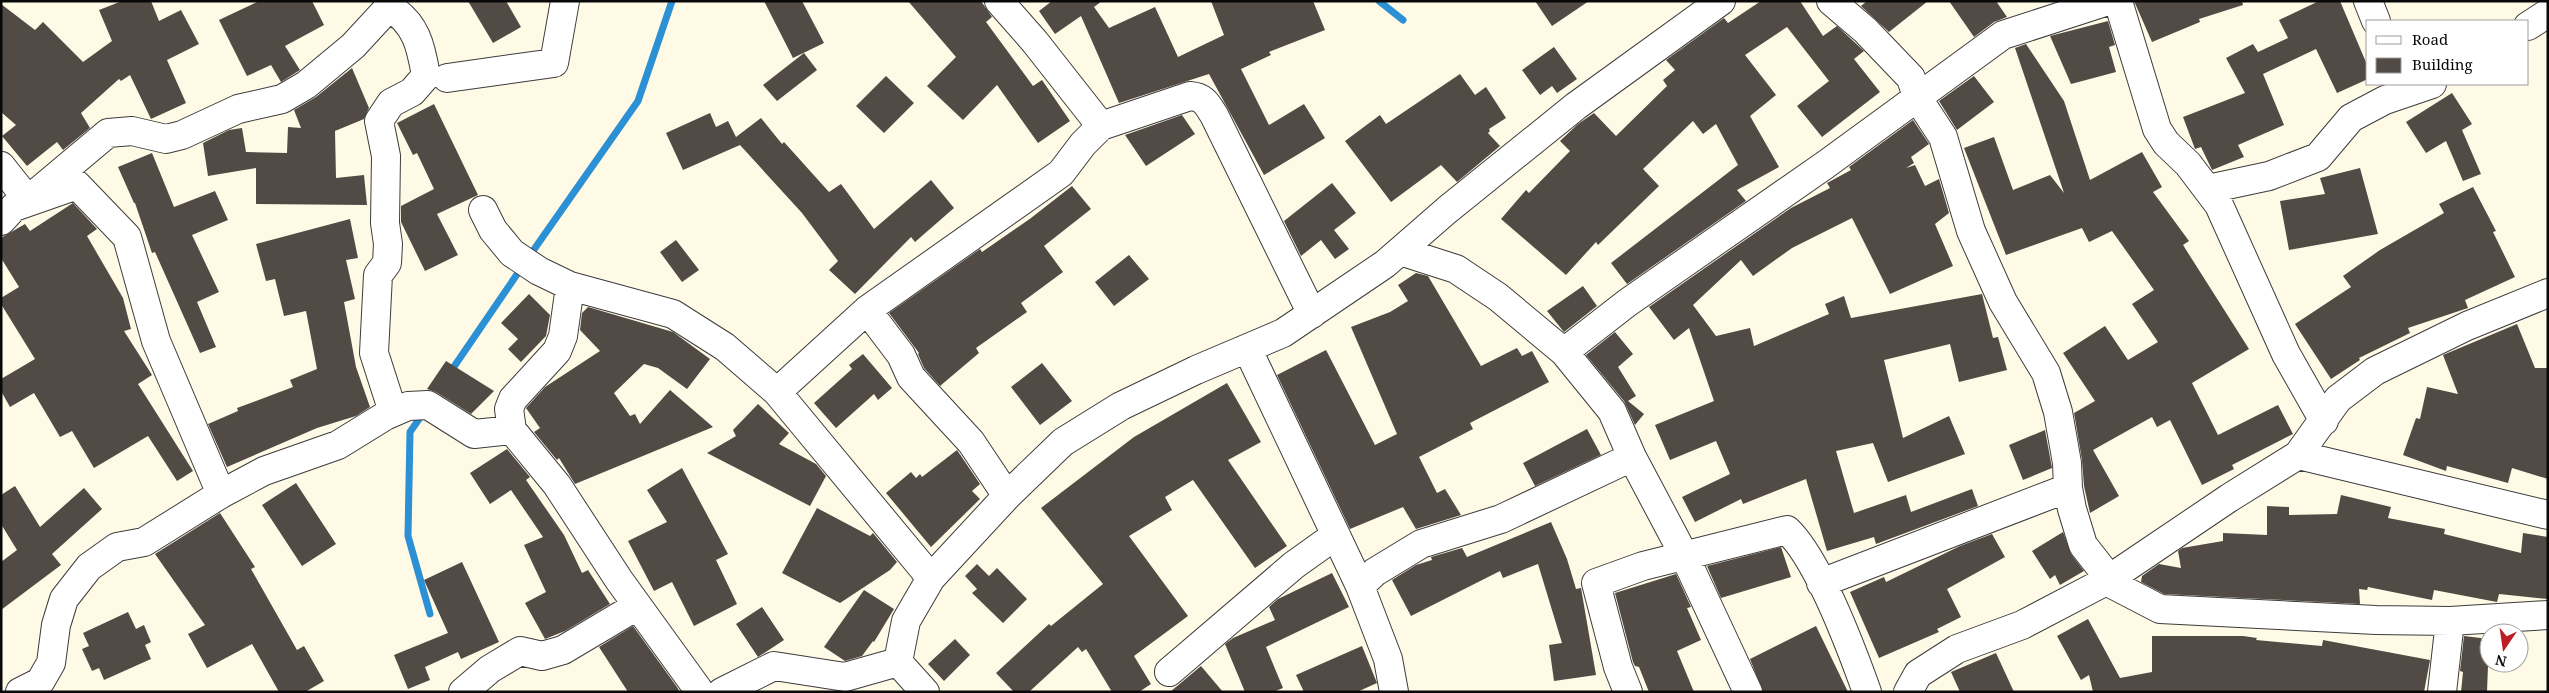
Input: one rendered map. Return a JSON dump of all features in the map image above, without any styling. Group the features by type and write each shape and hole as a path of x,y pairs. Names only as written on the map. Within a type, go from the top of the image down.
{"street":[{"path":"447,78 554,63 565,1"},
{"path":"999,1 1035,42 1101,126"},
{"path":"898,662 906,621 931,578 1007,496 1063,442 1121,406 1196,370 1248,350 1283,333 1312,314 1385,264 1576,106 1722,1"},
{"path":"1832,1 1865,30 1911,78 1917,97 1942,136 1971,231 2003,302 2046,373 2058,412 2067,463 2068,488 2072,509 2084,545 2101,568 2106,582 2160,609 2376,620 2450,621 2548,615"},
{"path":"1564,352 1627,303 1817,170 2003,35 2108,1"},
{"path":"2118,1 2157,129 2166,143 2188,164 2219,205 2286,354 2324,421"},
{"path":"2368,1 2376,20"},
{"path":"28,200 108,133 132,131 166,139 182,135 238,108 282,100 306,84 354,46 389,4 404,15 415,33 426,76 412,92 391,103 379,121 386,156 385,223 388,244 387,263 378,274 374,353 393,412"},
{"path":"2529,25 2548,12"},
{"path":"2208,189 2270,176 2318,157 2352,118 2385,100 2429,85"},
{"path":"777,392 867,310 1061,173 1083,144 1101,126 1190,96 1199,97 1206,101 1312,314"},
{"path":"1,166 28,200"},
{"path":"1,221 14,207 28,200 77,185 127,237 156,341 221,494"},
{"path":"483,210 493,230 512,253 539,271 570,286 673,314 725,347 777,392 931,578"},
{"path":"1400,251 1456,269 1498,297 1564,352 1612,411 1632,457 1685,557 1748,692"},
{"path":"570,286 563,336 557,351 513,399 509,409 512,430 557,485 638,606 700,692"},
{"path":"1908,692 1918,674 1957,649 2022,625 2106,582 2229,498 2298,455 2338,399 2375,370 2467,326 2548,293"},
{"path":"867,310 901,355 911,377 971,442 1007,496"},
{"path":"1248,350 1360,586 1388,659 1394,692"},
{"path":"20,692 40,682 51,663 56,624 64,599 89,566 118,548 144,542 221,494 264,471 338,445 393,412 408,406 428,405 474,434 512,430"},
{"path":"2298,455 2548,514"},
{"path":"1360,586 1375,572 1421,544 1500,519 1632,457"},
{"path":"1820,583 2068,488"},
{"path":"1628,692 1618,667 1596,583 1643,566 1685,557 1786,530 1797,540 1820,583 1854,654 1867,692"},
{"path":"1169,672 1294,565 1336,535"},
{"path":"463,692 490,669 520,651 542,656 563,650 638,606"},
{"path":"2442,692 2450,621"},
{"path":"722,692 774,666 845,677 898,662"},
{"path":"898,662 925,692"}],"building":[{"path":"122,1 151,1 159,21 181,10 199,44 167,60 186,103 151,119 130,75 121,81 119,79 81,113 90,128 63,150 57,142 27,166 2,136 16,125 1,112 1,4 35,30 43,22 83,62 112,41 99,10"},
{"path":"259,1 312,1 324,25 285,46 300,70 281,82 271,65 247,76 219,20"},
{"path":"468,1 506,1 521,27 493,43"},
{"path":"764,1 802,1 824,43 793,58"},
{"path":"908,1 981,1 992,17 986,22 1033,86 1042,80 1070,121 1038,143 997,85 963,120 927,86 956,57"},
{"path":"1052,1 1102,1 1094,7 1109,28 1155,7 1178,57 1224,35 1211,1 1313,1 1325,30 1269,52 1271,55 1241,69 1269,125 1304,104 1325,138 1264,175 1209,74 1119,103 1081,16 1055,34 1039,11"},
{"path":"1535,1 1589,1 1552,26"},
{"path":"1761,1 1800,1 1823,36 1837,26 1864,51 1854,59 1880,92 1822,137 1797,106 1829,81 1787,27 1745,55 1776,95 1750,116 1779,167 1737,190 1746,201 1627,284 1611,263 1738,165 1716,124 1703,134 1693,121 1643,169 1659,186 1598,245 1596,242 1566,275 1501,219 1526,190 1529,193 1570,151 1560,141 1578,124 1594,113 1616,136 1667,86 1663,80 1675,70 1666,60 1724,18 1728,23"},
{"path":"1867,1 1928,1 1889,32 1861,6"},
{"path":"1949,1 1996,1 2007,17 1994,22 1974,37"},
{"path":"2134,1 2242,1 2243,5 2199,19 2200,22 2152,42"},
{"path":"2319,1 2340,1 2366,62 2366,80 2337,93 2316,49 2263,74 2284,125 2238,145 2244,157 2212,170 2201,147 2195,149 2183,117 2245,93 2226,58 2253,44 2258,52 2288,38 2279,20"},
{"path":"2108,21 2115,45 2109,47 2116,72 2071,84 2050,36"},
{"path":"2026,44 2064,101 2090,180 2142,152 2162,187 2153,192 2189,241 2183,245 2249,349 2192,383 2218,435 2278,405 2293,434 2232,465 2234,469 2202,485 2170,420 2157,427 2152,417 2093,450 2119,496 2090,513 2084,486 2082,460 2074,413 2095,401 2063,353 2105,326 2128,360 2158,342 2132,304 2154,290 2112,231 2089,242 2082,228 2006,255 1964,148 1994,137 2013,190 2050,175 2064,193 2015,48"},
{"path":"1554,47 1577,79 1557,93 1552,86 1540,95 1522,70"},
{"path":"804,53 817,70 777,101 763,85"},
{"path":"352,68 369,108 364,119 335,131 336,178 364,175 367,205 256,204 256,168 208,176 203,143 229,130 242,128 246,152 287,153 288,127 301,128 294,110 316,97"},
{"path":"1460,74 1475,95 1486,87 1506,118 1489,129 1488,133 1500,146 1457,182 1441,165 1391,202 1345,141 1380,115 1386,124"},
{"path":"886,76 914,103 884,133 856,106"},
{"path":"1974,76 1994,102 1957,130 1939,101"},
{"path":"2452,93 2472,124 2462,130 2481,174 2463,181 2446,141 2426,153 2406,122"},
{"path":"434,104 478,195 437,214 458,255 425,271 401,222 401,206 434,189 417,153 413,155 397,123"},
{"path":"710,113 716,127 728,121 736,137 761,118 782,144 784,142 829,192 841,184 874,229 931,180 954,208 915,242 911,237 855,294 829,270 838,261 802,213 740,145 683,170 666,133"},
{"path":"1182,115 1195,134 1146,166 1125,135"},
{"path":"1913,120 1929,144 1911,157 1914,163 1906,168 1915,165 1925,186 1939,179 1949,213 1935,224 1953,266 1890,294 1852,218 1792,248 1753,276 1741,260 1693,305 1716,336 1750,328 1754,346 1829,314 1825,304 1844,296 1851,318 1982,294 1993,338 1998,337 2007,370 1959,382 1950,344 1884,360 1903,438 1949,416 1965,454 1888,482 1873,443 1836,451 1854,513 1906,495 1911,512 1972,489 1978,506 1876,544 1874,537 1827,551 1806,479 1743,504 1741,499 1695,522 1682,497 1730,474 1716,441 1670,460 1655,425 1714,401 1689,328 1674,340 1649,307 1791,208 1830,188 1827,183 1851,170 1849,167"},
{"path":"152,153 174,207 215,191 228,220 192,235 219,292 197,302 216,347 200,353 155,252 152,253 135,203 118,167"},
{"path":"2360,168 2378,234 2289,250 2280,201 2325,194 2320,178"},
{"path":"1332,183 1356,213 1334,230 1349,249 1335,259 1321,240 1301,256 1284,221"},
{"path":"1072,186 1091,209 1044,246 1063,272 1021,303 1027,312 976,348 979,353 940,386 924,368 919,353 889,313 980,249 982,252 1031,218"},
{"path":"2473,187 2496,231 2493,232 2515,277 2465,300 2468,308 2408,328 2410,333 2359,358 2360,360 2331,379 2295,324 2351,287 2343,276 2380,250 2444,213 2439,204"},
{"path":"73,203 97,229 87,236 123,298 131,329 124,331 152,375 138,384 193,471 177,481 148,436 94,468 72,431 60,437 34,393 10,407 1,391 1,379 35,359 1,304 1,298 19,287 1,258 1,238 25,224 30,231"},
{"path":"350,219 358,258 346,260 355,299 344,302 356,367 370,407 356,416 317,428 227,467 208,424 238,411 237,408 293,387 290,380 317,369 306,311 284,316 275,279 266,281 256,244"},
{"path":"676,240 699,270 682,282 660,252"},
{"path":"1129,255 1149,279 1114,306 1095,282"},
{"path":"1416,273 1428,276 1481,366 1517,348 1522,356 1532,351 1549,382 1470,423 1473,429 1419,457 1437,493 1445,489 1461,515 1416,529 1403,507 1350,529 1277,375 1326,350 1375,445 1397,434 1351,327 1390,312 1408,301 1398,285"},
{"path":"1583,286 1597,306 1564,332 1547,311"},
{"path":"529,294 550,315 546,336 521,362 508,349 518,339 501,323"},
{"path":"588,307 673,332 710,359 687,389 658,368 644,364 614,393 630,416 635,414 640,424 670,390 713,427 575,484 559,458 557,460 534,432 540,428 526,408 545,387 600,351 580,330 582,313"},
{"path":"2517,324 2535,368 2547,368 2548,479 2512,468 2508,483 2447,466 2446,471 2403,455 2416,418 2420,419 2427,387 2458,394 2443,355"},
{"path":"1615,332 1633,354 1618,367 1636,396 1628,401 1644,414 1635,425 1624,401 1586,355"},
{"path":"863,354 892,388 878,400 874,394 836,428 814,403 852,369 849,365"},
{"path":"446,361 494,391 471,414 436,392 427,389"},
{"path":"1042,363 1072,401 1040,425 1011,387"},
{"path":"1227,383 1261,442 1228,460 1287,546 1255,568 1193,480 1165,497 1172,510 1129,536 1188,616 1134,656 1151,684 1139,692 1112,692 1086,649 1082,652 1078,647 1029,692 1014,692 996,673 1049,624 1051,626 1103,584 1041,508 1134,437"},
{"path":"758,404 789,433 779,444 816,464 826,476 810,506 707,453 736,436 733,430"},
{"path":"1587,429 1601,455 1535,486 1523,463"},
{"path":"2045,430 2052,468 2023,480 2009,445"},
{"path":"507,449 530,477 526,480 564,535 582,573 588,570 610,604 565,631 545,639 525,603 546,592 524,545 543,537 511,490 490,504 470,473"},
{"path":"957,450 980,484 972,491 980,499 931,547 886,493 911,472 916,478 920,474 922,477"},
{"path":"682,468 728,554 716,560 737,604 694,626 672,582 654,591 628,541 667,522 647,490"},
{"path":"296,483 336,544 302,566 262,505"},
{"path":"15,486 40,527 84,488 102,509 52,554 61,565 1,610 1,562 17,550 1,524 1,495"},
{"path":"2341,495 2391,507 2388,518 2445,529 2444,534 2521,553 2523,533 2548,537 2548,599 2499,594 2497,602 2434,590 2432,600 2368,587 2367,590 2359,589 2360,604 2164,594 2141,582 2142,576 2159,564 2181,568 2178,551 2182,548 2223,541 2223,533 2267,535 2267,506 2289,507 2289,515 2337,514"},
{"path":"817,508 870,536 873,533 897,562 890,570 840,603 782,573"},
{"path":"220,513 255,567 251,569 297,650 304,646 324,681 305,692 279,692 252,644 207,668 188,634 205,625 155,554"},
{"path":"1551,522 1567,559 1576,589 1581,588 1596,675 1554,681 1549,645 1562,643 1538,564 1503,578 1500,571 1411,616 1392,580 1416,565 1432,560 1431,557 1462,548 1467,557"},
{"path":"2063,532 2071,554 2084,571 2060,585 2055,575 2050,579 2032,551"},
{"path":"1992,534 2005,557 1947,589 1961,617 1937,629 1939,632 1879,658 1850,592 1884,577 1886,582 1960,546"},
{"path":"1781,547 1791,577 1721,598 1707,566"},
{"path":"462,562 499,642 461,659 458,652 425,667 430,680 408,689 394,655 448,633 424,580"},
{"path":"977,564 989,576 997,568 1027,599 1003,623 972,593 977,589 965,576"},
{"path":"1332,573 1349,607 1266,647 1283,688 1273,692 1245,692 1225,644 1233,638 1275,620 1269,607 1278,599"},
{"path":"1676,574 1691,607 1687,608 1701,640 1677,651 1694,692 1649,692 1639,667 1635,666 1633,662 1615,593"},
{"path":"864,590 894,609 874,642 862,656 845,661 824,647"},
{"path":"762,607 784,640 758,657 736,624"},
{"path":"128,612 136,629 144,625 151,642 145,645 151,659 104,680 99,668 92,671 82,649 89,646 83,633"},
{"path":"2088,619 2120,678 2152,672 2152,636 2243,636 2257,638 2256,640 2322,646 2323,640 2430,660 2424,692 2093,692 2089,675 2081,680 2057,636"},
{"path":"633,626 680,692 628,692 599,647"},
{"path":"1816,626 1848,692 1763,692 1750,659"},
{"path":"2464,636 2479,638 2479,673 2488,673 2487,692 2461,692 2463,672 2460,671"},
{"path":"955,639 970,655 944,681 928,664"},
{"path":"1362,646 1377,683 1357,692 1304,692 1296,675"},
{"path":"1996,653 2014,692 1960,692 1951,672"},
{"path":"1201,666 1223,692 1170,692"}],"waterway":[{"path":"528,258 638,101 672,1"},
{"path":"1379,1 1403,20"},
{"path":"449,374 522,267"},
{"path":"424,412 410,432 408,536 430,614"}]}
